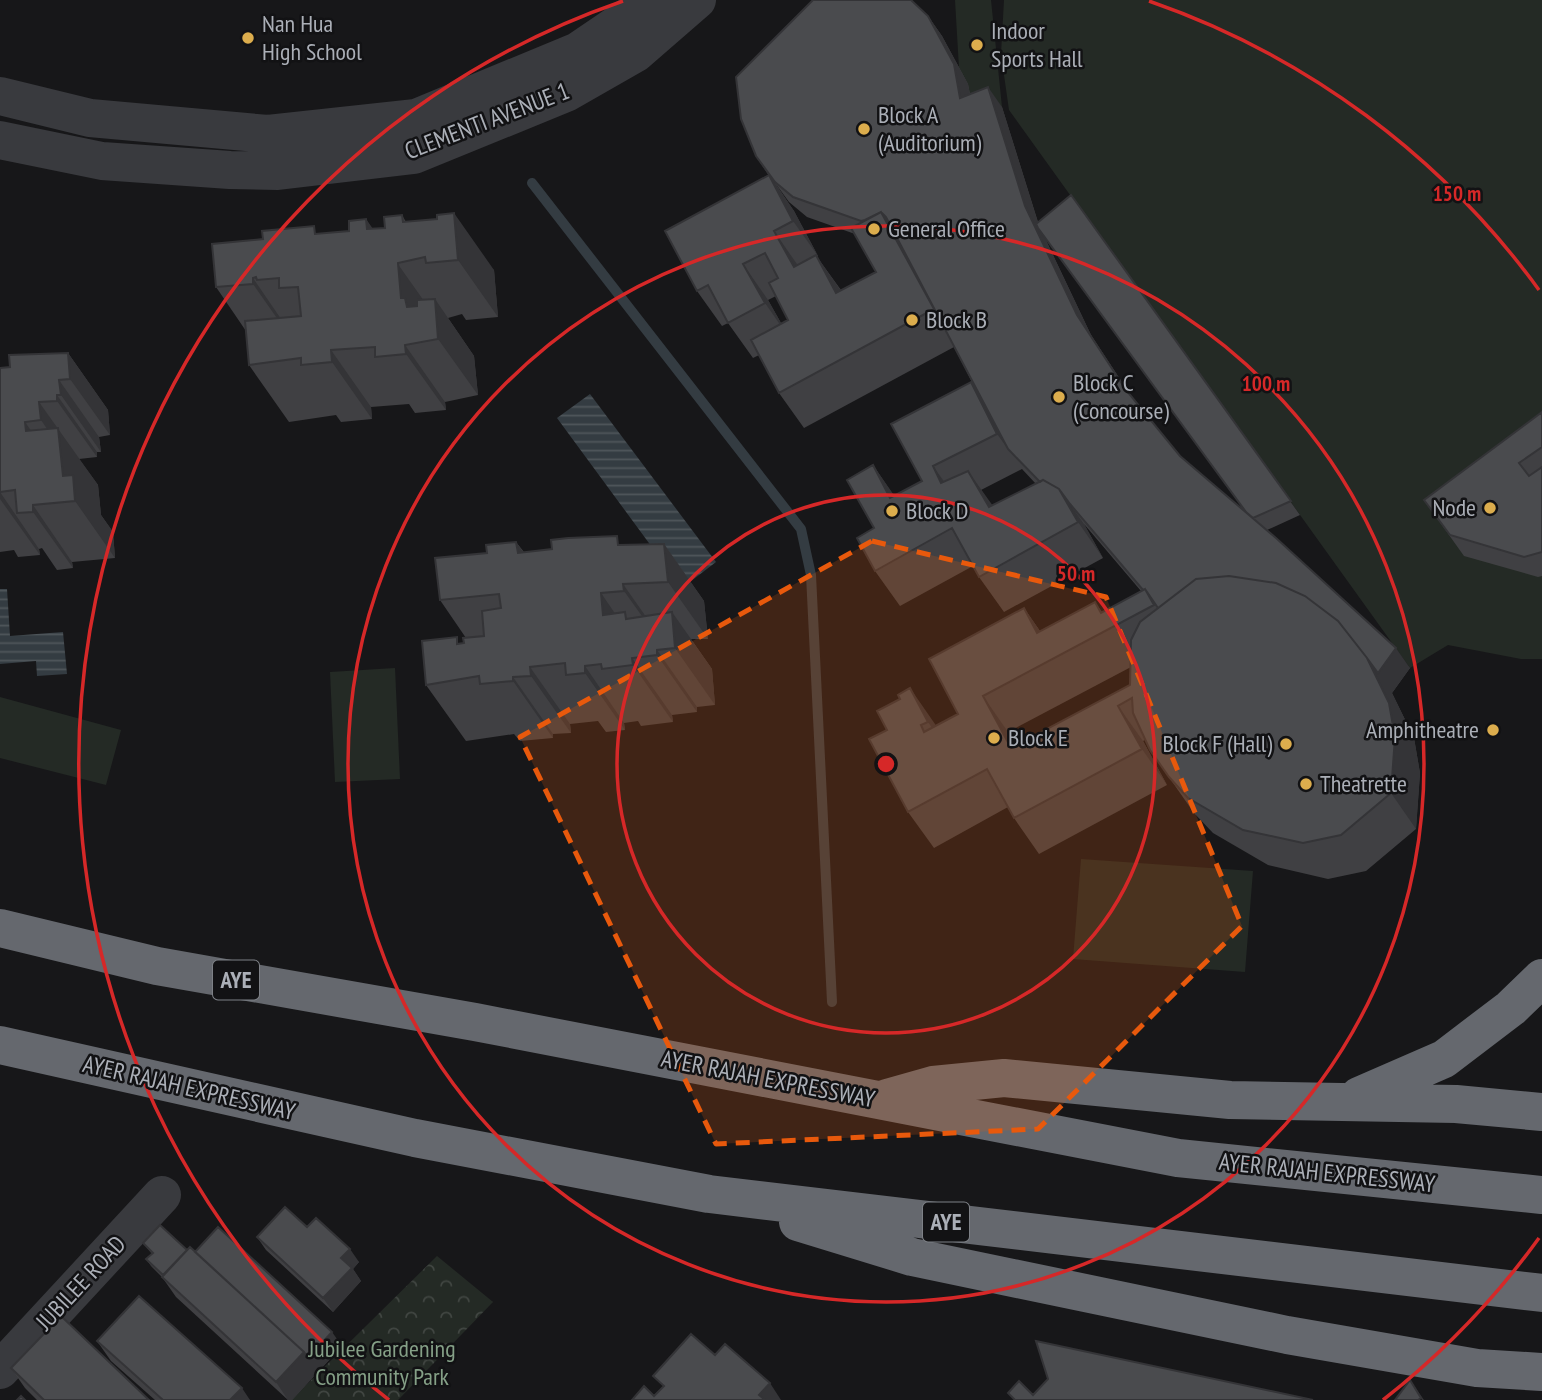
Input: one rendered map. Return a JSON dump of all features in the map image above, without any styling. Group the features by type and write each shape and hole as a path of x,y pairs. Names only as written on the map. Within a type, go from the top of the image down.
{"highway":[{"name":"AYER RAJAH EXPRESSWAY","path":"0,928 157,966 1178,1158 1542,1195"},
{"path":"1347,1101 1444,1059 1511,1008 1542,978"},
{"name":"AYER RAJAH EXPRESSWAY","path":"0,1045 415,1138 709,1194 1542,1293"},
{"path":"878,1100 933,1085 994,1077 1230,1100 1456,1104 1542,1112"},
{"path":"709,1194 912,1257 1287,1335 1477,1368 1542,1372"},
{"path":"1477,1368 1523,1400"}],"street":[{"name":"CLEMENTI AVENUE 1","path":"0,96 90,118 268,134 416,118 578,51 653,0"},
{"name":"CLEMENTI AVENUE 1","path":"0,140 102,161 278,171 414,155 566,93 636,53 697,0"},
{"path":"173,165 180,127"},
{"name":"JUBILEE ROAD","path":"0,1370 162,1195"}],"highlighted area":[{"path":"872,541 1106,597 1242,926 1038,1129 716,1144 520,737"}],"green space":[{"name":"Indoor Sports Hall","path":"955,0 991,0 1002,107 974,118 959,68"},
{"path":"1004,0 1542,0 1542,477 1465,555 1542,576 1542,659 1521,659 1448,645 1410,668 1009,110 1001,54"},
{"path":"395,668 400,779 335,782 330,672"},
{"path":"0,697 121,730 106,785 0,758"},
{"path":"1081,859 1253,871 1245,972 1073,959"},
{"name":"Jubilee Gardening Community Park","path":"437,1256 493,1302 398,1400 291,1400"}],"shaded area":[{"path":"590,394 716,562 682,588 557,418"},
{"path":"0,589 7,589 10,636 63,632 67,674 37,676 36,661 0,664"}],"building":[{"path":"813,0 911,0 928,16 954,64 960,98 988,87 1025,206 1077,315 1126,390 1180,456 1276,538 1396,648 1378,673 1338,621 1305,596 1276,583 1229,576 1196,579 1158,608 1145,589 1143,590 1059,489 1043,480 1040,482 1008,449 886,217 881,212 861,221 793,197 775,182 756,156 741,119 736,77"},
{"path":"769,175 793,221 774,231 794,267 816,255 836,293 876,272 851,228 881,212 934,309 779,393 751,340 788,320 769,283 778,278 765,253 743,264 765,303 728,323 708,285 697,291 665,231"},
{"path":"1071,195 1291,501 1253,518 1246,512 1038,228 1036,224"},
{"path":"454,213 458,260 426,263 425,257 398,263 401,298 405,298 407,307 417,306 417,300 435,299 438,339 405,345 406,354 375,357 375,347 331,350 332,362 301,365 301,358 249,365 245,321 301,316 298,287 279,288 279,278 257,280 256,277 253,278 253,284 216,287 212,244 263,239 262,231 314,226 315,234 349,231 349,221 366,219 367,229 385,228 384,217 402,215 403,222 437,219 437,215"},
{"path":"68,353 70,379 59,380 61,395 57,395 57,401 39,402 41,420 25,422 26,431 58,428 63,476 73,475 75,501 33,505 33,512 17,513 15,490 0,492 0,368 10,367 9,355"},
{"path":"971,382 997,434 933,466 941,483 968,471 989,507 1043,480 1059,489 1078,522 979,577 952,528 875,571 857,538 874,528 847,480 873,465 890,498 922,481 891,424"},
{"path":"1542,412 1542,447 1519,463 1529,476 1542,467 1542,552 1524,557 1450,535 1424,500"},
{"path":"617,536 618,545 664,544 668,582 623,584 624,591 601,593 603,615 625,612 626,619 672,612 675,648 657,650 657,655 632,658 633,665 602,669 601,664 585,666 585,673 566,675 565,663 530,667 531,676 513,677 513,681 480,684 479,676 426,685 422,641 457,637 457,644 464,643 463,638 484,636 482,611 501,608 499,594 440,600 435,558 487,553 486,545 516,542 518,553 552,549 551,540"},
{"path":"1229,576 1276,583 1305,596 1338,621 1367,658 1389,703 1395,737 1391,793 1341,835 1303,843 1243,830 1188,798 1150,750 1133,713 1132,698 1118,706 1142,749 1014,818 987,769 908,812 869,739 887,730 877,711 900,699 898,695 910,688 928,722 921,725 924,732 958,714 929,659 1024,608 1037,633 1095,602 1101,613 1145,589 1154,605 983,696 1011,748 1130,685 1131,640 1140,622 1196,579"},
{"path":"285,1207 307,1227 316,1218 350,1249 341,1258 352,1268 323,1298 257,1237"},
{"path":"160,1225 187,1250 163,1275 146,1259 153,1253 143,1243"},
{"path":"218,1227 332,1332 308,1358 195,1252"},
{"path":"190,1247 304,1352 276,1382 162,1277"},
{"path":"139,1296 242,1388 230,1400 163,1400 97,1341"},
{"path":"61,1316 149,1400 44,1400 11,1368"},
{"path":"691,1334 715,1355 725,1344 770,1383 759,1395 765,1400 632,1400 644,1386 654,1396 664,1386 653,1376"},
{"path":"1036,1341 1313,1400 1015,1400 1008,1393 1019,1381 1033,1395 1048,1379"},
{"path":"1410,1380 1421,1398 1395,1400"}],"waterway":[{"path":"532,183 801,529 811,575 832,1002"}],"place":[{"name":"Nan Hua High School","path":"248,38"},
{"name":"Indoor Sports Hall","path":"977,45"},
{"name":"Block A (Auditorium)","path":"864,129"},
{"name":"General Office","path":"874,229"},
{"name":"Block B","path":"912,320"},
{"name":"Block C (Concourse)","path":"1059,397"},
{"name":"Node","path":"1490,508"},
{"name":"Block D","path":"892,511"},
{"name":"Amphitheatre","path":"1493,730"},
{"name":"Block E","path":"994,738"},
{"name":"Block F (Hall)","path":"1286,744"},
{"name":"Theatrette","path":"1306,784"}]}
